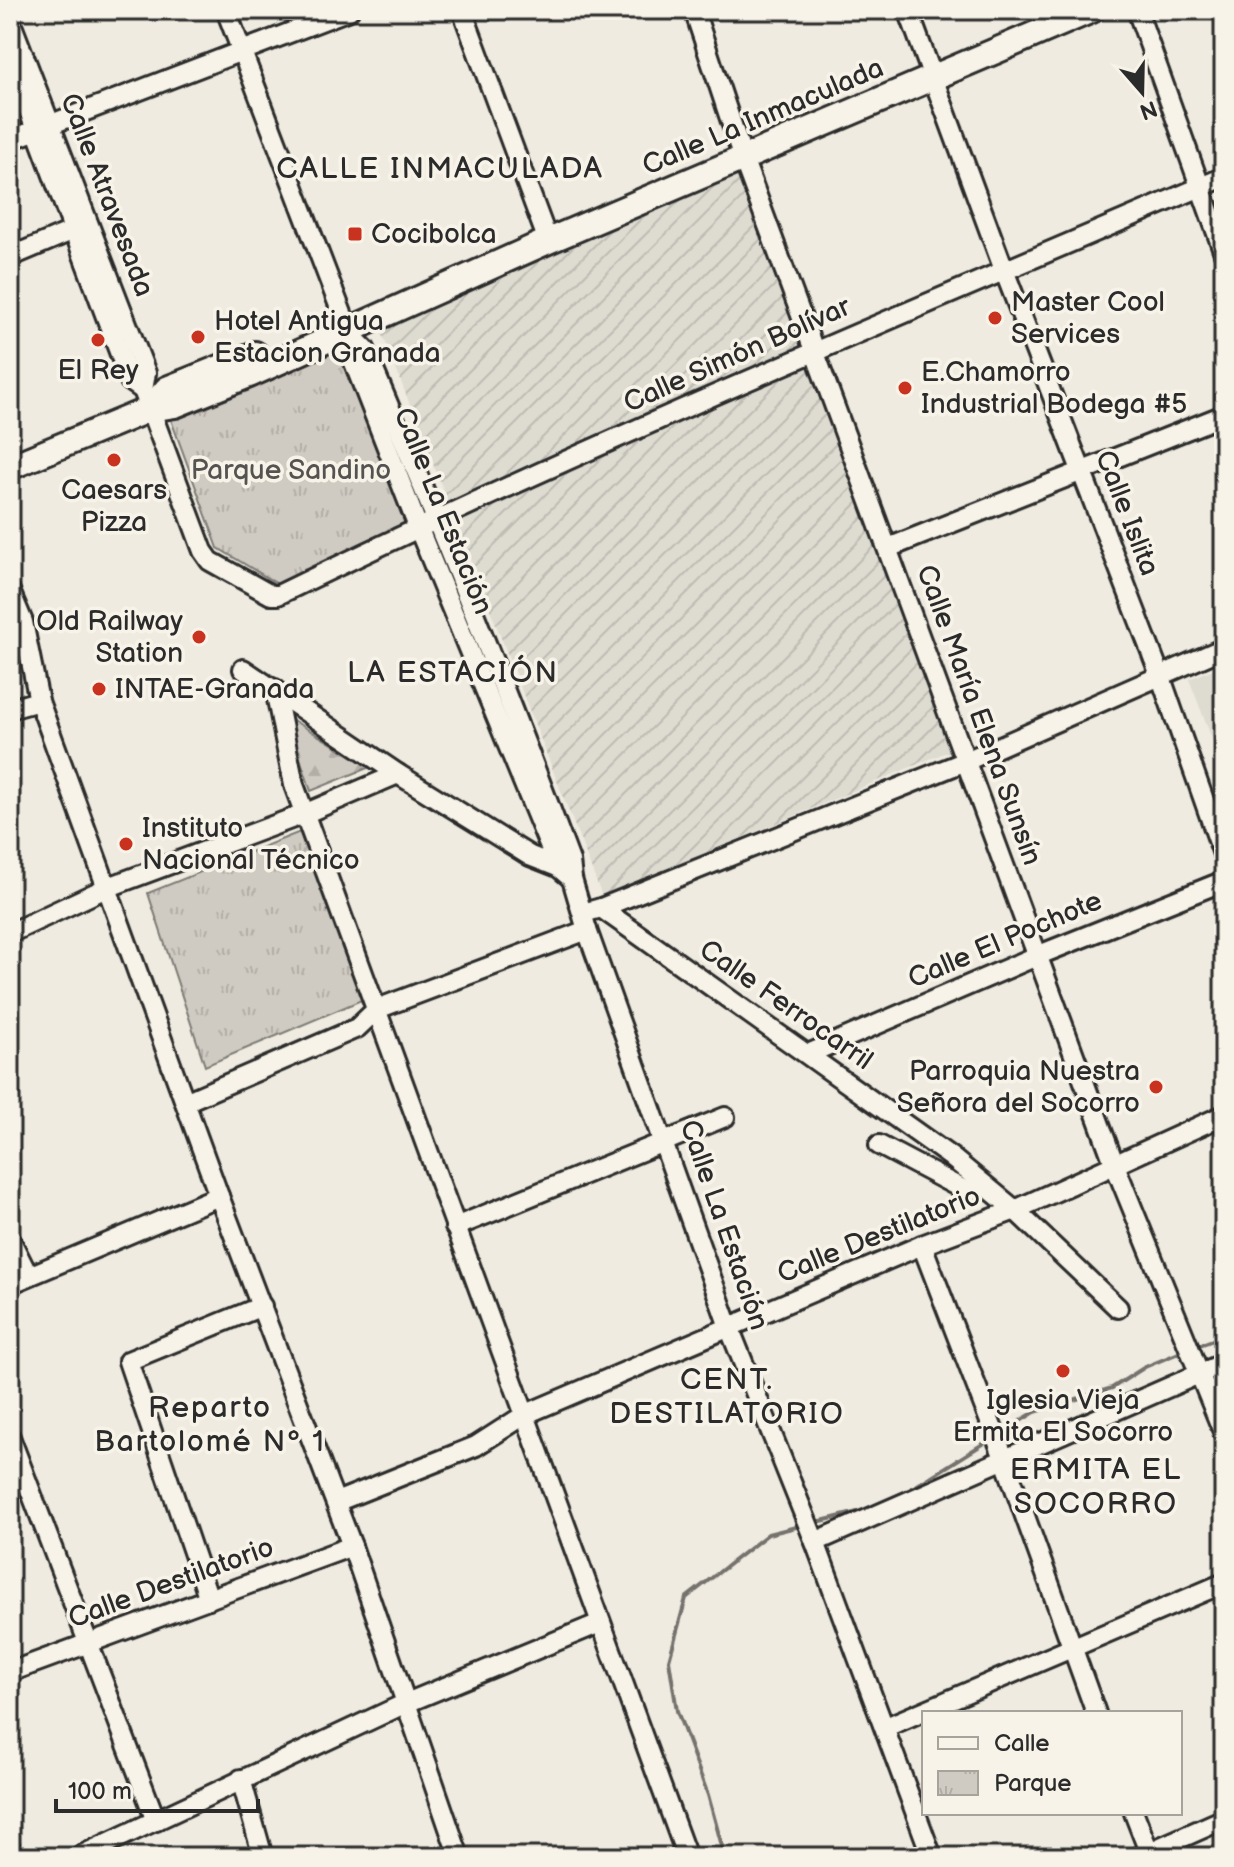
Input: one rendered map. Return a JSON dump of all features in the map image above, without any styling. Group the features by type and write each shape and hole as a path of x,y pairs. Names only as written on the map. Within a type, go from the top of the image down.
{"main road":[{"name":"Calle La Inmaculada","path":"984,48 1054,10"},
{"name":"Calle La Inmaculada","path":"10,467 146,400 175,405 246,367 348,327 546,235 984,48 1092,10"}],"street":[{"name":"Calle La Estación","path":"226,10 348,327 351,355 418,527 459,626 510,728 567,869 590,917 729,1327 886,1727 932,1857"},
{"path":"10,140 349,10"},
{"path":"462,10 546,235"},
{"name":"Calle María Elena Sunsín","path":"694,10 741,153 1114,1163 1224,1434"},
{"name":"Calle Islita","path":"908,10 1080,472 1160,675 1224,857"},
{"path":"1137,10 1224,253"},
{"name":"Calle Atravesada","path":"11,23 44,128 113,312 130,381 146,400 206,557 271,595 278,595"},
{"name":"Calle Atravesada","path":"10,60 44,128"},
{"name":"Calle Simón Bolívar","path":"278,595 437,518 814,350 1224,177"},
{"path":"10,257 80,227"},
{"name":"Calle La Estación","path":"348,327 365,349 437,518 476,617 510,728"},
{"path":"888,548 1224,415"},
{"path":"10,591 23,622 39,701 219,1196 352,1546 459,1857"},
{"path":"459,626 476,617"},
{"path":"185,1102 357,1028 377,1009 966,761 1224,648"},
{"path":"243,669 398,774 530,856 567,869"},
{"path":"275,689 294,785 304,814 687,1857"},
{"path":"10,709 39,701"},
{"path":"10,933 106,888 304,814 398,774"},
{"name":"Calle El Pochote","path":"808,1054 1039,955 1224,881"},
{"name":"Calle Ferrocarril","path":"590,917 808,1054 951,1157 1015,1210 1118,1308"},
{"name":"Calle Destilatorio","path":"336,1502 476,1446 526,1414 922,1245 1015,1210 1224,1115"},
{"path":"455,1227 725,1117"},
{"path":"879,1145 968,1192"},
{"path":"951,1157 982,1222"},
{"path":"10,1284 219,1196"},
{"path":"10,1239 28,1275"},
{"path":"922,1245 1004,1458 1095,1711"},
{"path":"209,1599 128,1361 262,1306"},
{"path":"814,1540 1224,1363"},
{"path":"10,1437 156,1821"},
{"name":"Calle Destilatorio","path":"10,1672 352,1546"},
{"path":"923,1711 1224,1583"},
{"path":"78,1857 404,1704 600,1623"},
{"path":"886,1727 922,1711"},
{"path":"241,1779 263,1857"},
{"path":"1135,1815 1146,1853 1224,1819"},
{"path":"10,1848 13,1857"}],"shaded area":[{"path":"742,172 841,460 954,749 602,896 380,328"},
{"path":"1224,665 1224,770 1189,679"}],"green space":[{"name":"Parque Sandino","path":"342,341 415,521 281,586 218,548 170,417"},
{"path":"286,716 370,767 311,791"},
{"path":"305,830 371,996 205,1066 148,893"}],"waterway":[{"path":"1202,1344 1224,1336"},
{"path":"1012,1426 1035,1412 1112,1388 1145,1367 1181,1352"},
{"path":"900,1496 991,1439"},
{"path":"813,1523 870,1509"},
{"path":"725,1857 708,1795 677,1711 669,1660 686,1598 768,1534 804,1525"}],"place":[{"name":"Cocibolca","path":"355,234"},
{"name":"Master Cool Services","path":"995,318"},
{"name":"Hotel Antigua Estacion Granada","path":"198,337"},
{"name":"El Rey","path":"98,340"},
{"name":"E.Chamorro Industrial Bodega #5","path":"905,388"},
{"name":"Caesars Pizza","path":"114,460"},
{"name":"Old Railway Station","path":"199,637"},
{"name":"INTAE-Granada","path":"99,689"},
{"name":"Instituto Nacional Técnico","path":"126,844"},
{"name":"Parroquia Nuestra Señora del Socorro","path":"1156,1087"},
{"name":"Iglesia Vieja Ermita El Socorro","path":"1063,1371"}],"district":[{"name":"CALLE INMACULADA","path":"440,169"},
{"name":"LA ESTACIÓN","path":"453,673"},
{"name":"CENT. DESTILATORIO","path":"727,1397"},
{"name":"Reparto Bartolomé Nº 1","path":"210,1425"},
{"name":"ERMITA EL SOCORRO","path":"1096,1487"}]}
